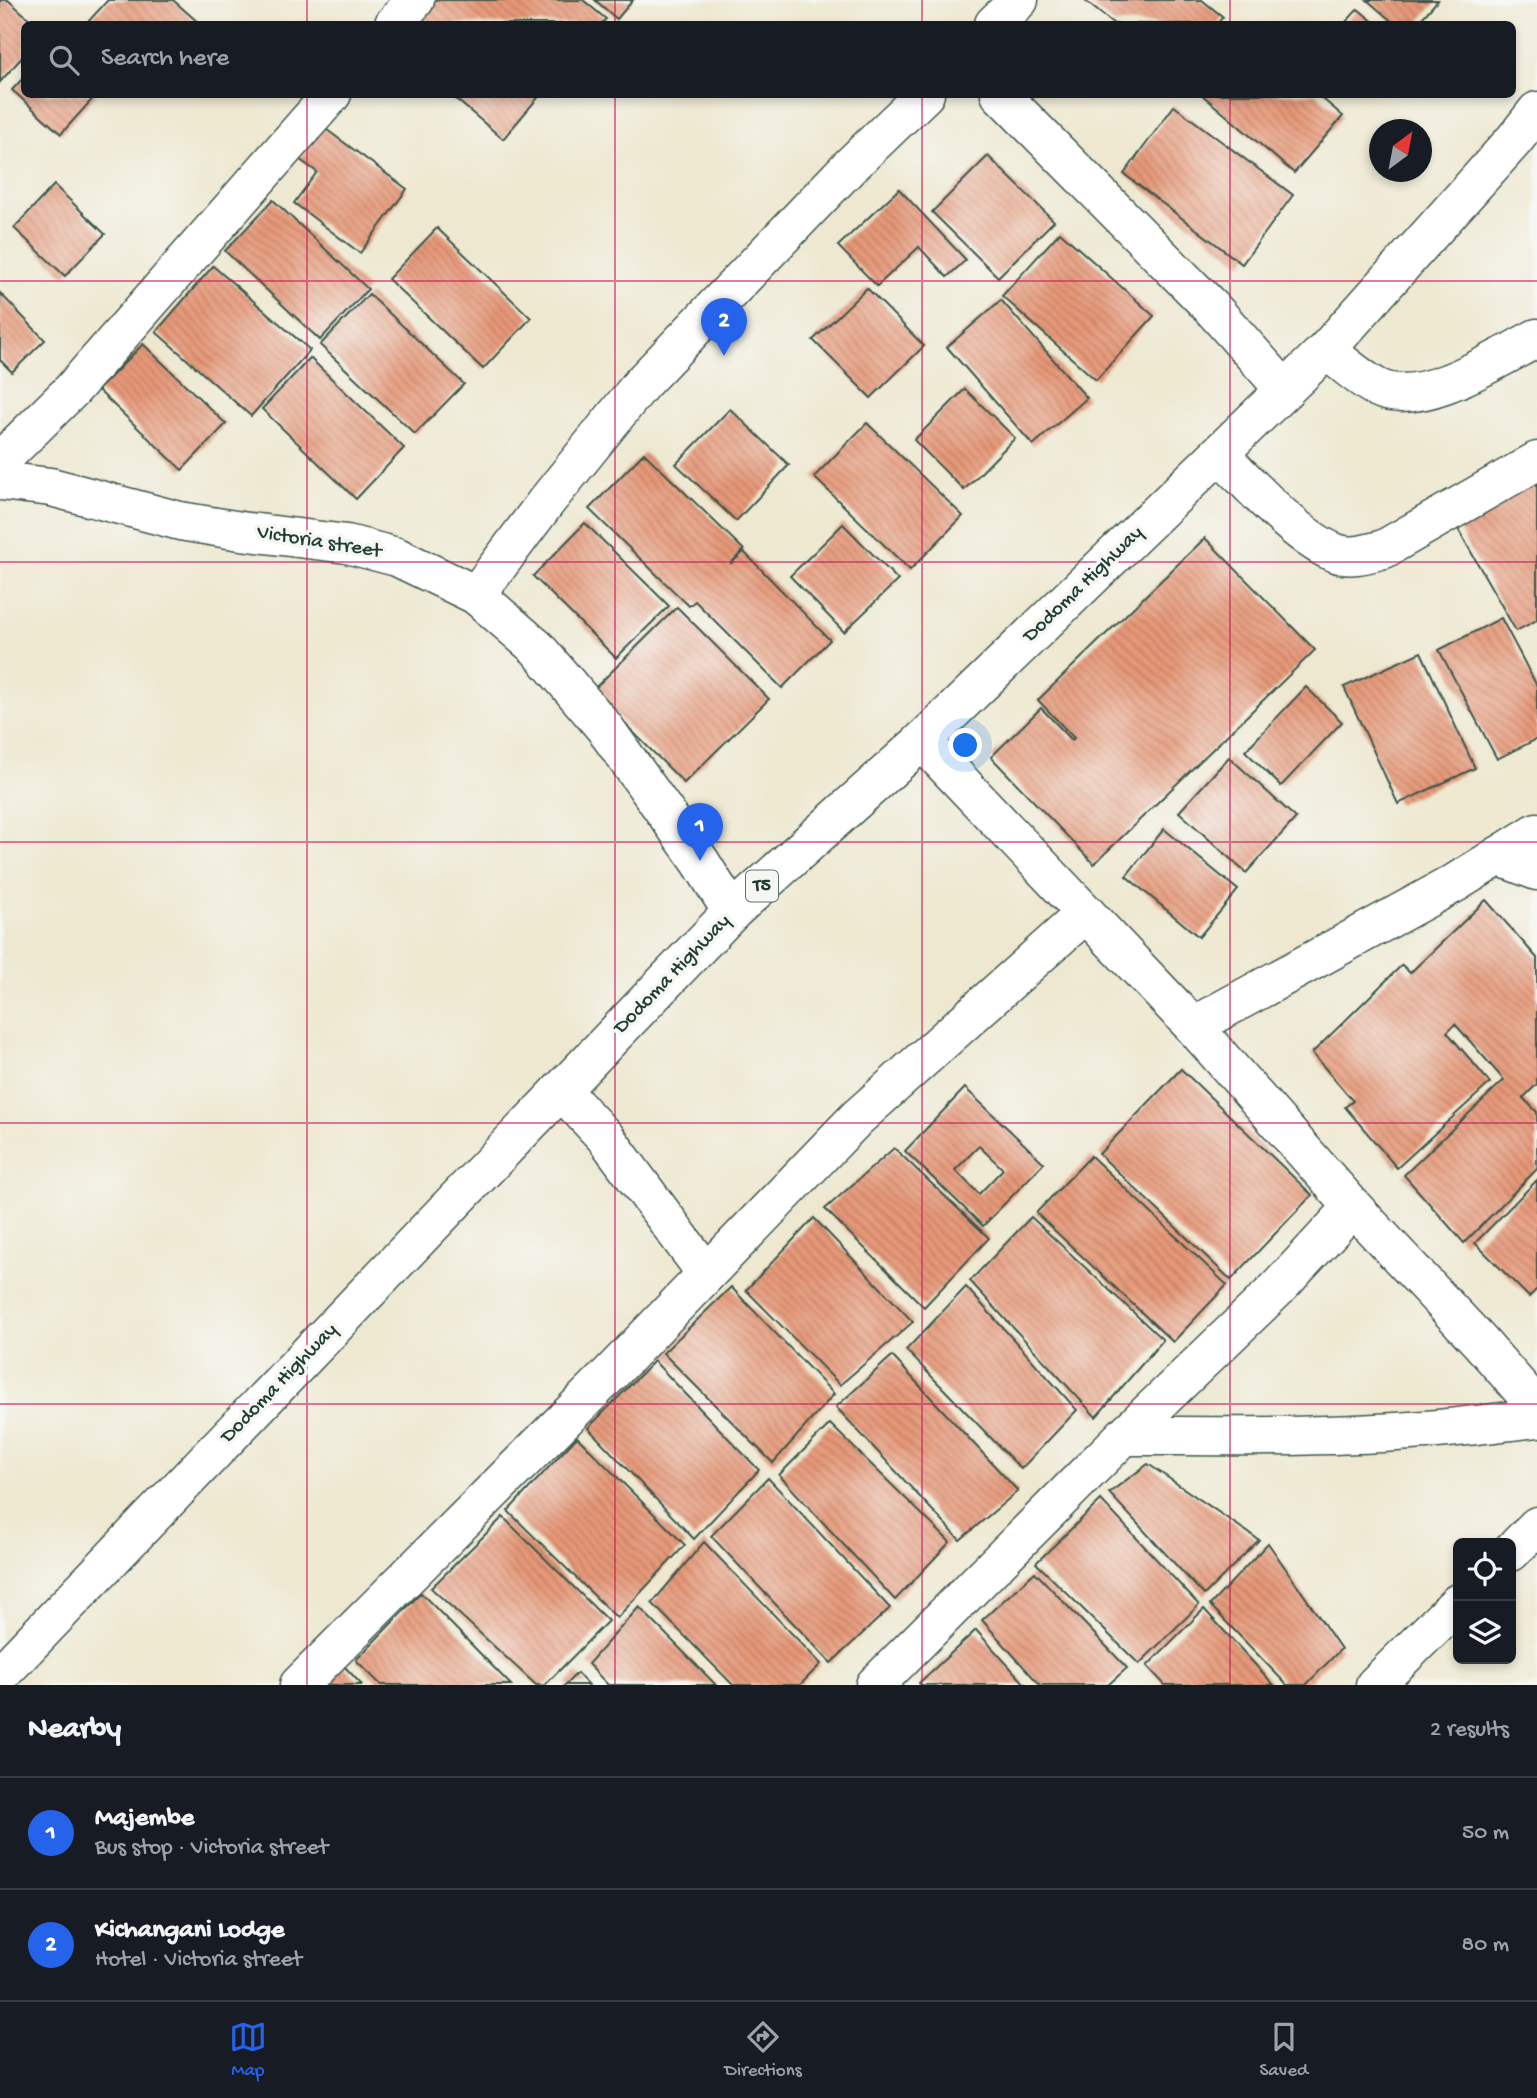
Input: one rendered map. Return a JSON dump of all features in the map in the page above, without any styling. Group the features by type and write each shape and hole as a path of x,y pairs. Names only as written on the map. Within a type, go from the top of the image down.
{"main road":[{"path":"397,21 415,0"},
{"path":"997,21 1019,0"},
{"path":"0,461 72,390 328,98"},
{"path":"476,595 546,502 642,383 849,167 921,98"},
{"path":"1004,98 1210,307 1285,390"},
{"name":"Dodoma Highway","path":"0,1675 732,912 922,741 1326,351 1537,111"},
{"path":"1326,351 1379,388 1398,393 1424,391 1473,371 1537,338"},
{"path":"1219,454 1306,537 1337,553 1360,556 1384,549 1537,461"},
{"name":"Victoria street","path":"0,481 51,487 180,521 347,544 397,556 476,595 537,648 604,727 700,862 732,912"},
{"path":"922,741 1193,1026 1353,1207 1537,1407"},
{"path":"1193,1026 1443,890 1537,832"},
{"path":"1498,856 1537,871"},
{"path":"299,1685 503,1483 857,1118 1086,913"},
{"path":"561,1090 606,1138 706,1273"},
{"path":"874,1685 1124,1436 1278,1289 1353,1207"},
{"path":"1124,1436 1247,1436 1425,1430 1537,1418"},
{"path":"1516,1547 1537,1526"},
{"path":"1375,1685 1453,1608"}],"building":[{"path":"0,0 8,0 32,21 21,21 21,58 0,82"},
{"path":"108,0 173,0 197,21 89,21"},
{"path":"430,0 583,0 606,19 604,21 412,21"},
{"path":"595,0 633,0 617,19"},
{"path":"1084,0 1202,0 1223,17 1220,21 1110,21"},
{"path":"1367,0 1438,0 1420,21 1392,21"},
{"path":"1358,9 1372,21 1347,21"},
{"path":"21,80 21,98 93,98 61,134 12,90"},
{"path":"455,98 538,98 503,139"},
{"path":"1206,98 1322,98 1343,116 1294,173"},
{"path":"1174,106 1293,195 1242,264 1124,174"},
{"path":"323,127 407,189 360,253 294,203 317,172 299,159"},
{"path":"988,156 1054,221 998,277 932,212"},
{"path":"54,185 105,234 65,276 14,228"},
{"path":"899,189 966,260 947,277 919,247 877,286 838,246"},
{"path":"273,200 368,289 320,340 225,251"},
{"path":"437,228 531,318 483,369 388,279"},
{"path":"1060,232 1154,316 1096,380 1002,296"},
{"path":"213,266 310,350 251,416 156,332"},
{"path":"867,288 924,346 871,398 813,340"},
{"path":"0,293 45,340 12,372 0,360"},
{"path":"369,294 464,384 415,434 320,345"},
{"path":"1001,300 1087,398 1033,445 947,347"},
{"path":"143,344 226,424 182,470 98,390"},
{"path":"310,358 404,448 356,499 262,409"},
{"path":"965,389 1015,438 964,490 914,440"},
{"path":"730,409 789,465 736,521 676,464"},
{"path":"867,423 963,516 910,570 814,477"},
{"path":"644,453 744,550 730,564 744,552 830,640 782,688 695,601 689,606 589,509"},
{"path":"1537,475 1537,620 1516,631 1454,522"},
{"path":"585,523 669,606 616,658 533,576"},
{"path":"843,524 898,580 844,632 790,576"},
{"path":"1205,538 1315,650 1094,864 991,757 1041,708 1072,740 1074,738 1038,700"},
{"path":"677,607 769,699 684,783 592,691"},
{"path":"1501,618 1537,686 1537,739 1497,759 1439,650"},
{"path":"1421,652 1475,768 1398,804 1344,687"},
{"path":"1306,687 1342,722 1281,786 1245,751"},
{"path":"1229,757 1296,818 1246,873 1179,812"},
{"path":"1164,829 1238,890 1199,937 1126,876"},
{"path":"1486,900 1537,958 1537,1084 1523,1098 1537,1112 1537,1169 1464,1243 1404,1175 1504,1080 1455,1024 1447,1032 1490,1083 1397,1168 1345,1107 1353,1101 1312,1053 1402,965 1410,973"},
{"path":"1181,1069 1312,1195 1231,1280 1099,1154"},
{"path":"965,1088 1044,1163 983,1226 905,1151","holes":["979,1146 1003,1169 979,1194 955,1170"]},
{"path":"894,1148 989,1238 924,1307 825,1209"},
{"path":"1091,1156 1227,1285 1173,1342 1036,1213"},
{"path":"1537,1180 1537,1289 1529,1297 1475,1243"},
{"path":"1031,1217 1163,1340 1096,1417 970,1281"},
{"path":"814,1218 913,1322 840,1385 746,1290"},
{"path":"731,1287 834,1394 773,1463 663,1353"},
{"path":"966,1287 1077,1410 1021,1469 906,1350"},
{"path":"892,1356 1018,1491 960,1540 836,1407"},
{"path":"654,1361 759,1470 694,1539 588,1428"},
{"path":"830,1424 950,1542 895,1600 779,1475"},
{"path":"577,1437 685,1545 617,1618 508,1511"},
{"path":"1148,1464 1259,1540 1204,1595 1109,1493"},
{"path":"768,1478 890,1608 831,1663 711,1536"},
{"path":"1101,1500 1199,1605 1139,1664 1036,1563"},
{"path":"503,1517 608,1621 545,1685 536,1685 431,1588"},
{"path":"704,1542 821,1664 800,1685 733,1685 652,1603"},
{"path":"1268,1543 1341,1649 1306,1685 1287,1685 1210,1605"},
{"path":"1035,1572 1127,1668 1108,1685 1040,1685 982,1620"},
{"path":"421,1593 511,1685 381,1685 356,1660"},
{"path":"639,1607 716,1685 608,1685 588,1664"},
{"path":"1204,1609 1274,1685 1165,1685 1147,1666"},
{"path":"976,1630 1026,1685 919,1683"},
{"path":"343,1665 362,1685 323,1685"},
{"path":"577,1673 588,1685 565,1685"}],"place":[{"name":"Kichangani Lodge","path":"724,356"},
{"name":"Majembe","path":"700,861"}]}
